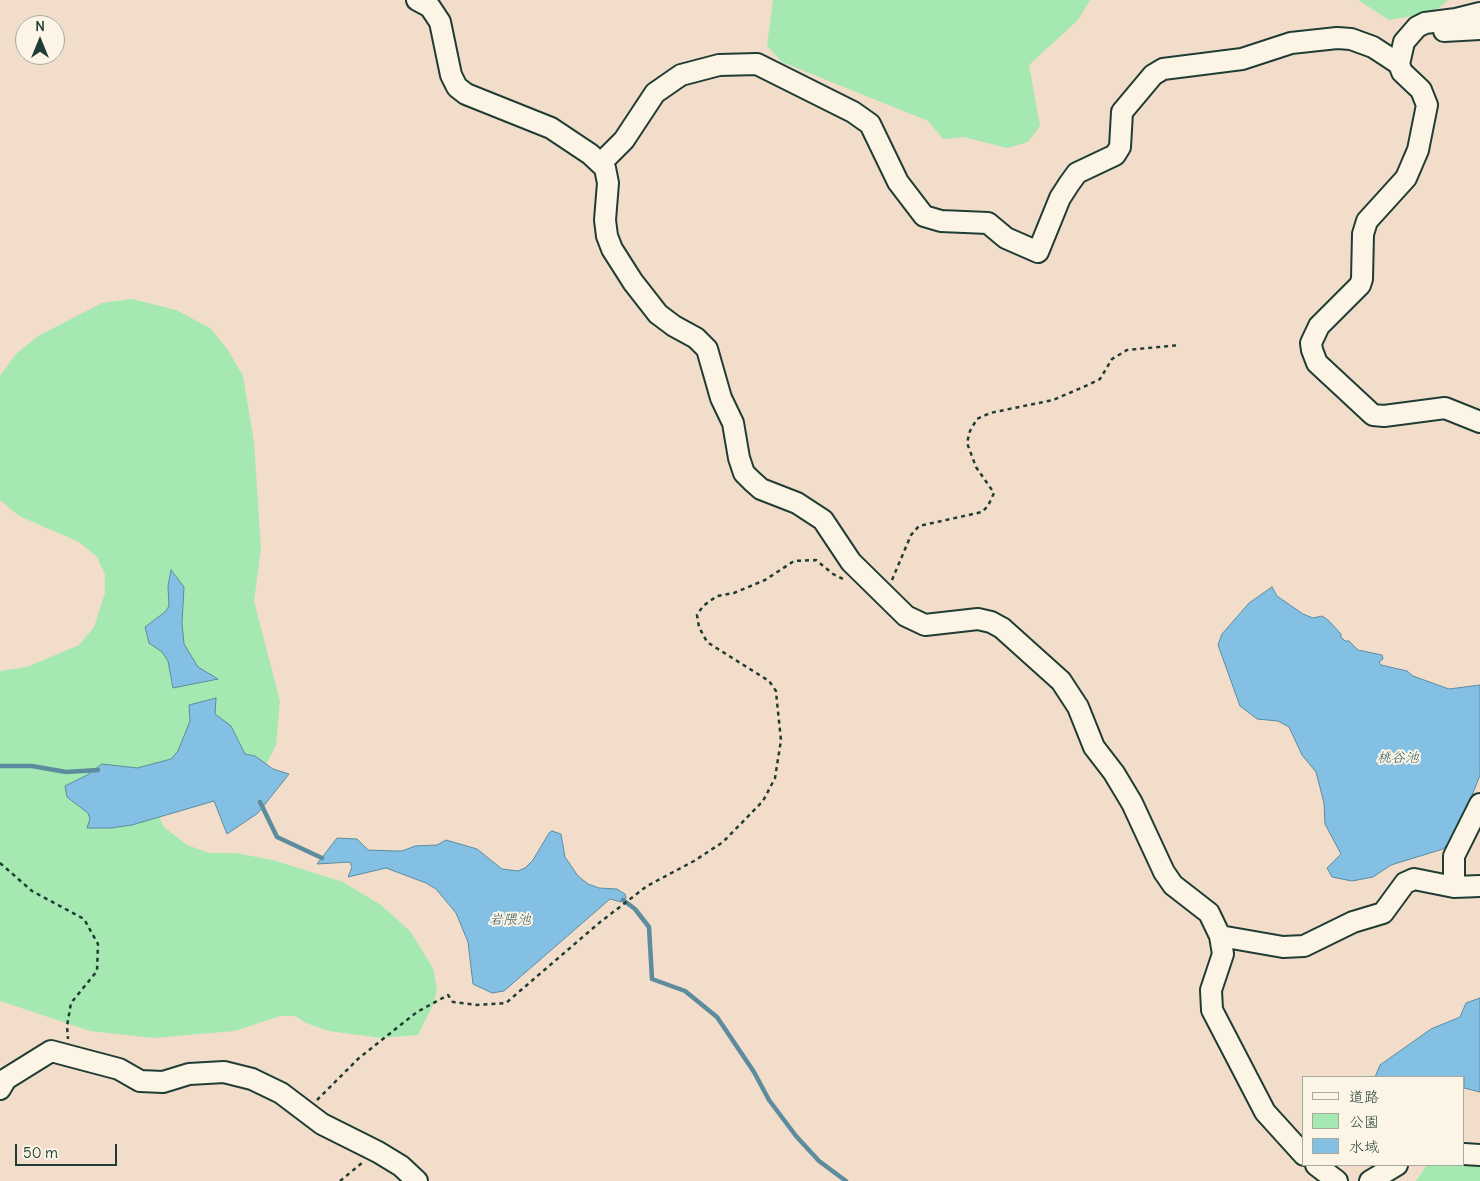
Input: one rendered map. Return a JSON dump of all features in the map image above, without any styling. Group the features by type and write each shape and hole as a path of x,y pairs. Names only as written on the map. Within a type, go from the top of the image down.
{"street":[{"path":"417,0 430,7 440,22 451,76 457,87 466,94 551,128 590,154 608,174 604,220 612,249 633,282 658,314 674,326 696,338 707,349 721,398 733,423 739,458 744,473 762,489 797,503 819,516 828,526 851,562 906,616 925,625 978,619 991,622 1002,628 1061,681 1078,707 1094,747 1114,773 1132,803 1164,872 1173,885 1209,914 1220,936 1223,954 1211,990 1212,1010 1265,1112 1302,1153"},
{"path":"1399,64 1404,42 1415,30 1426,23 1456,19 1480,13"},
{"path":"1415,30 1480,29"},
{"path":"601,164 624,140 655,93 681,76 719,65 757,64 863,118 870,124 898,182 924,216 941,221 988,223 1003,236 1038,252 1060,198 1076,173 1115,155 1120,147 1122,112 1152,76 1163,69 1242,60 1291,43 1337,38 1352,39 1373,46 1399,64 1406,77 1421,90 1427,105 1418,150 1406,178 1367,221 1363,234 1362,279 1360,285 1318,326 1313,337 1312,350 1317,363 1373,415 1384,416 1445,408 1480,422"},
{"path":"1454,887 1454,856 1480,804"},
{"path":"1220,936 1283,947 1304,946 1353,922 1383,912 1409,881 1418,878 1454,887 1480,886"},
{"path":"0,1089 6,1078 51,1051 71,1058 119,1069 140,1081 163,1082 190,1074 224,1072 259,1083 281,1094 322,1124 378,1152 401,1166 417,1181"},
{"path":"1465,1154 1480,1155"},
{"path":"1317,1166 1337,1181"},
{"path":"1370,1181 1395,1166"}],"path":[{"path":"883,594 894,578 914,530 923,523 982,512 988,506 994,493 976,467 967,443 970,431 977,419 983,415 1053,400 1088,385 1100,379 1112,359 1127,350 1180,345"},
{"path":"305,1111 359,1058 417,1012 448,995 453,1002 477,1005 506,1003 599,922 647,886 694,862 722,842 763,801 775,778 781,740 776,691 769,681 707,642 699,626 697,616 703,606 717,596 734,593 765,580 794,561 816,560 833,574 847,581"},
{"path":"0,863 32,891 84,919 98,944 97,971 70,1003 67,1026 71,1058"},
{"path":"340,1181 350,1171 378,1152"}],"green space":[{"path":"773,0 1090,0 1078,20 1029,65 1040,126 1028,142 1007,148 964,137 943,139 928,121 782,62 767,46"},
{"path":"1358,0 1448,0 1434,12 1389,20"},
{"path":"132,299 176,310 210,328 228,350 243,376 254,442 261,549 254,601 280,701 276,745 261,775 157,812 164,827 187,845 209,853 235,853 273,860 343,882 381,905 410,931 433,968 437,990 433,1005 418,1035 381,1038 329,1031 306,1023 295,1016 280,1016 235,1031 153,1038 90,1031 0,1001 0,671 27,667 79,645 94,627 105,593 105,575 97,557 79,542 19,516 0,500 0,376 16,354 38,336 102,303"},
{"path":"1465,1159 1480,1161 1480,1181 1416,1181 1426,1166 1465,1166"}],"water":[{"path":"171,570 184,587 182,623 184,644 198,667 218,679 173,688 168,661 162,652 149,643 145,627 165,612 169,606 168,586"},
{"name":"桃谷池","path":"1272,587 1277,596 1303,614 1313,618 1322,616 1328,620 1345,641 1349,641 1358,650 1382,655 1383,659 1379,662 1381,665 1407,671 1413,676 1449,689 1480,685 1480,775 1457,834 1443,849 1391,865 1373,877 1352,881 1332,877 1327,868 1341,854 1325,824 1324,803 1316,772 1302,755 1289,727 1278,721 1257,719 1240,706 1218,645 1222,634 1249,603"},
{"path":"216,698 215,714 231,726 245,754 255,756 273,769 289,774 258,813 227,834 214,801 132,825 111,828 87,828 90,819 88,813 67,797 65,786 87,775 102,764 137,768 171,759 178,751 190,721 189,705"},
{"name":"岩隈池","path":"552,831 561,834 565,857 578,876 588,884 599,888 617,889 625,894 626,898 621,902 610,899 504,991 492,993 473,984 468,942 456,913 436,889 426,883 386,868 348,877 352,867 350,862 317,864 337,838 357,839 368,850 395,851 402,851 415,846 437,845 446,840 477,849 502,869 518,871 525,868 533,860"},
{"path":"1480,998 1480,1092 1465,1088 1465,1076 1375,1076 1380,1065 1431,1029 1460,1017 1466,1003"}],"waterway":[{"path":"0,766 32,766 66,772 98,770"},
{"path":"260,802 277,837 322,858"},
{"path":"623,900 635,909 649,927 652,979 685,991 717,1017 754,1072 769,1100 796,1136 819,1161 846,1181"}]}
